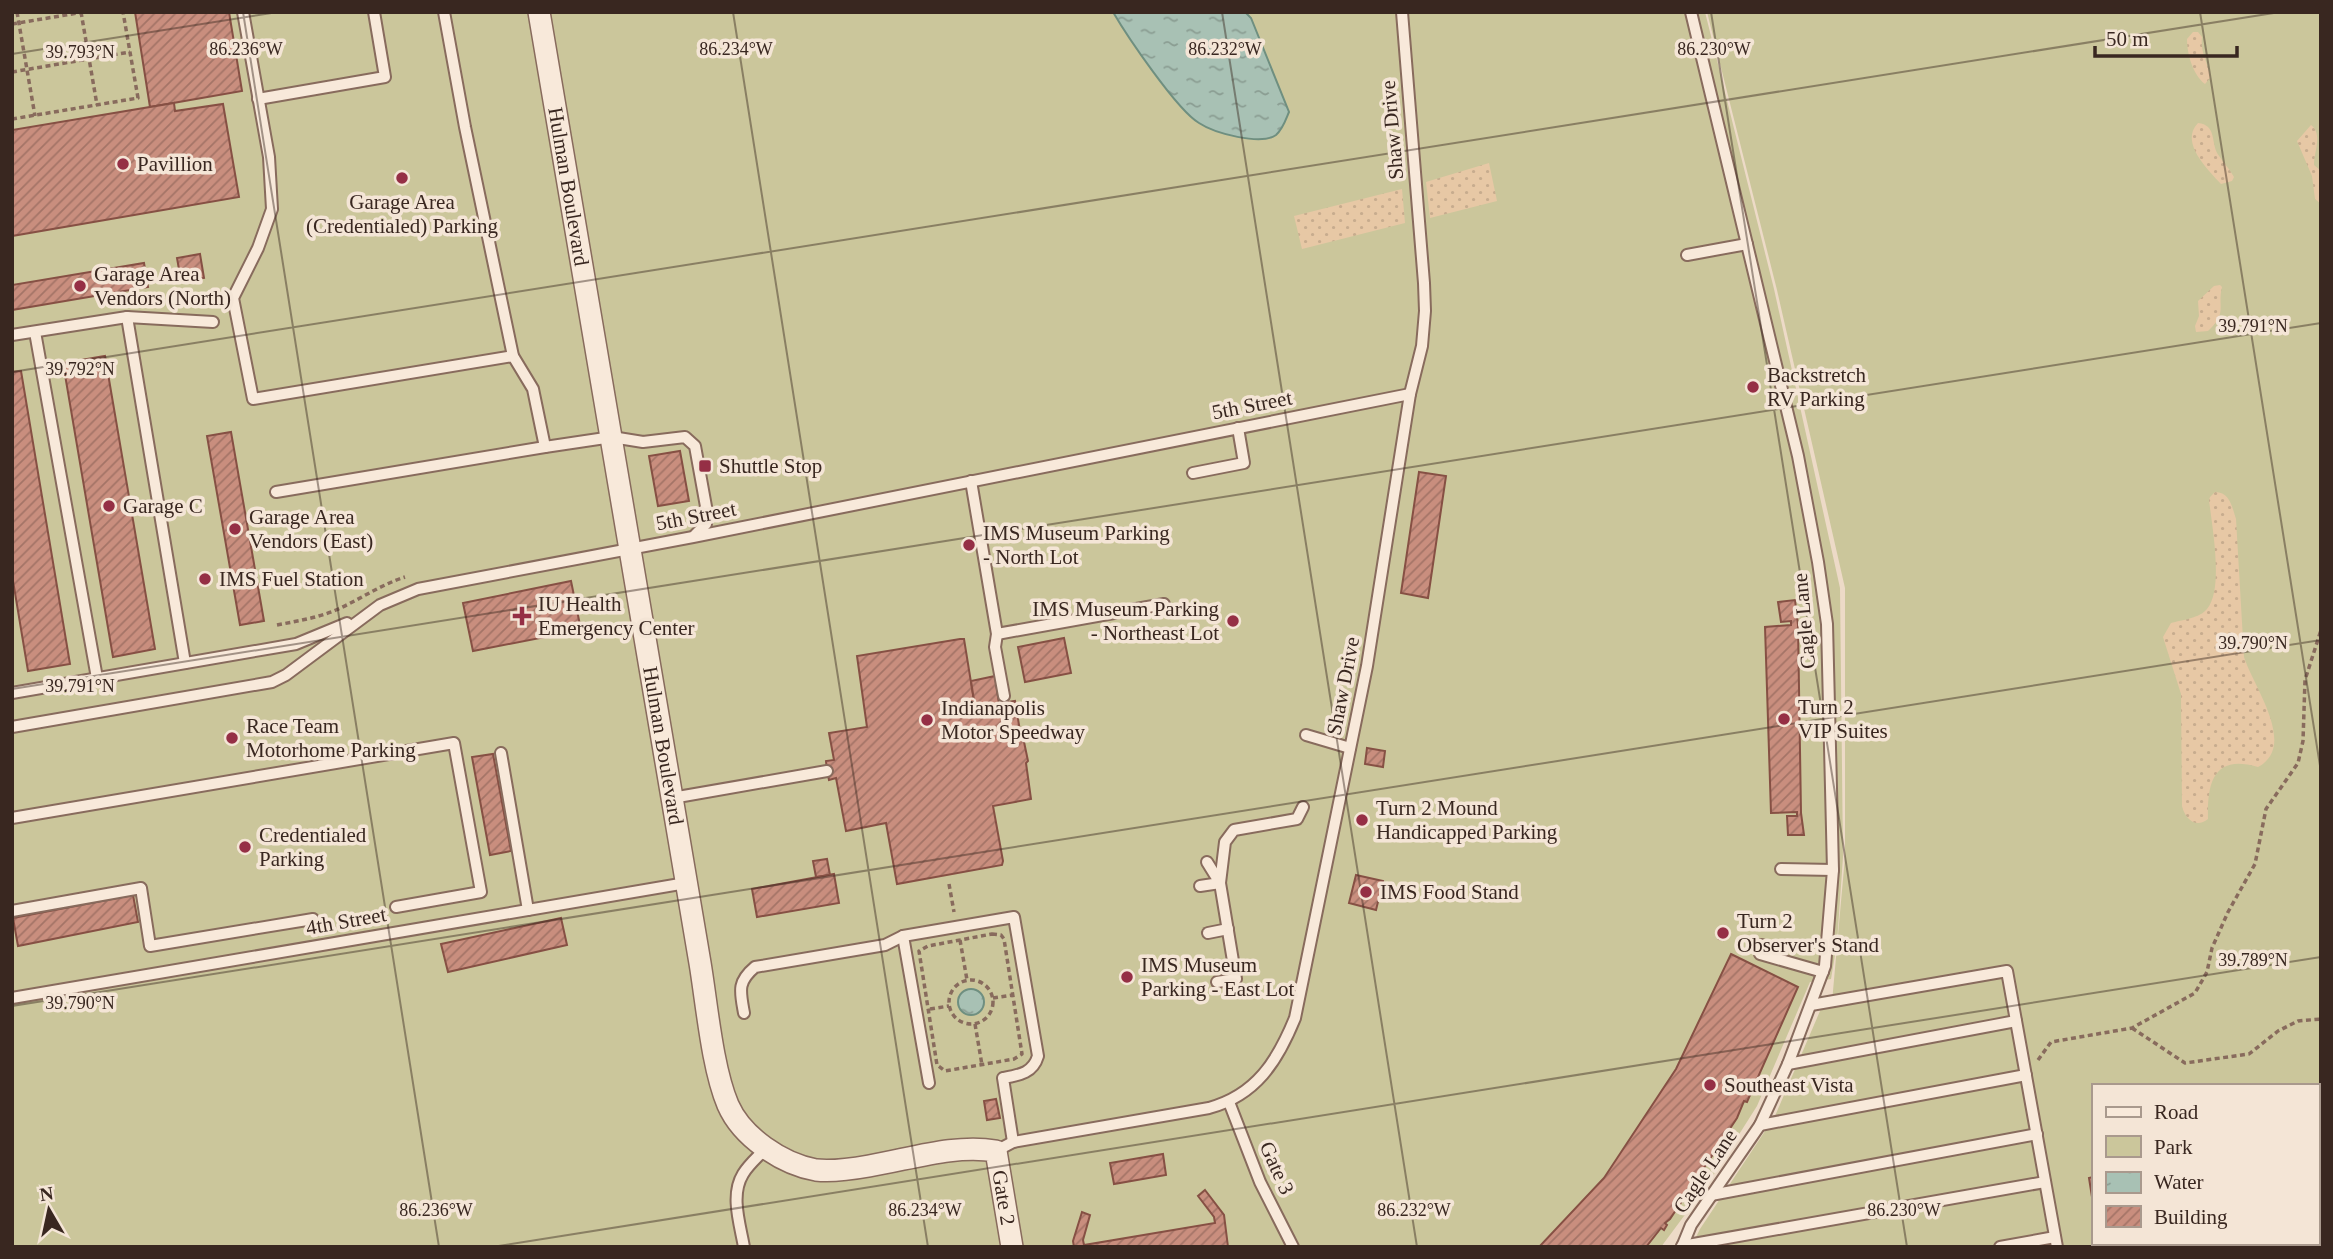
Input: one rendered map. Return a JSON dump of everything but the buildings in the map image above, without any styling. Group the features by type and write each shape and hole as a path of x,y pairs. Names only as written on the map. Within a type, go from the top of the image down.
{"street":[{"name":"Hulman Boulevard","path":"539,12 718,1067 726,1096 739,1123 766,1147 798,1165 817,1170 868,1166 975,1147 1005,1146"},
{"name":"Gate 2","path":"1005,1146 1012,1247"}],"lane":[{"path":"243,12 269,157 272,209 258,248 233,298 253,399 513,356"},
{"path":"258,99 385,78 374,12"},
{"path":"444,12 513,356 533,389 545,447"},
{"name":"Shaw Drive","path":"1005,1146 1229,1102 1259,1080 1267,1070 1295,1018 1350,748 1385,561 1410,394 1422,346 1425,311 1402,12"},
{"name":"Cagle Lane","path":"1682,1247 1691,1225 1760,1125 1788,1064 1823,972 1833,870 1825,604 1798,456 1691,12"},
{"path":"1687,255 1747,244"},
{"path":"12,335 127,317 213,322"},
{"path":"127,317 185,663"},
{"path":"35,332 97,678"},
{"name":"5th Street","path":"12,727 279,679 380,605 418,589 1410,394"},
{"path":"1193,473 1244,463 1238,428"},
{"path":"276,492 612,437 643,442 678,436 685,437 695,446 707,512 706,524 693,537"},
{"path":"971,481 997,634 995,647 1004,696"},
{"path":"997,634 1164,604"},
{"path":"12,693 296,644 338,628 380,605"},
{"path":"1306,736 1350,748"},
{"path":"12,818 454,743 481,892 396,906"},
{"path":"501,752 528,910"},
{"path":"672,798 827,771"},
{"path":"1217,982 1236,979 1220,883 1225,842 1234,830 1255,821 1297,819 1303,807"},
{"path":"1207,862 1220,883"},
{"path":"1781,869 1833,870"},
{"name":"4th Street","path":"12,998 687,883"},
{"path":"1200,886 1220,883"},
{"path":"12,911 141,888 150,946 313,919"},
{"path":"744,1013 740,991 744,976 755,967 885,945 904,936 1014,917 1038,1056 1035,1066 1024,1074 1003,1078 1005,1146"},
{"path":"1208,933 1227,929"},
{"path":"904,936 929,1083"},
{"path":"1762,945 1760,954 1823,972"},
{"path":"1811,1005 2007,971 2056,1242 2000,1247"},
{"path":"1788,1064 2016,1021"},
{"path":"1760,1125 2026,1075"},
{"name":"Gate 3","path":"1229,1102 1260,1182 1293,1247"},
{"path":"1711,1195 2037,1134"},
{"path":"744,1247 737,1213 737,1194 742,1175 766,1147"},
{"path":"1682,1247 2045,1182"}],"path":[{"path":"17,12 35,116"},
{"path":"12,24 82,12 97,105"},
{"path":"12,119 138,98 123,12"},
{"path":"12,72 130,52"},
{"path":"2026,1075 2051,1042 2133,1028 2194,993 2207,972 2212,948 2228,912 2255,864 2266,809 2298,763 2303,741 2305,680 2321,630"},
{"path":"967,980 981,982 993,998 991,1012 975,1024 961,1022 955,1018 949,1006 954,986 967,980"},
{"path":"993,998 1013,995"},
{"path":"928,1009 949,1006"},
{"path":"2133,1028 2185,1063 2249,1054 2278,1031 2298,1021 2321,1018"},
{"path":"975,1024 982,1065"},
{"path":"949,1070 1014,1059 1021,1056 1023,1050"}],"green space":[{"name":"Indianapolis Motor Speedway","path":"12,12 1705,12 1774,289 1840,588 1843,857 1837,943 1831,979 1810,982 1757,1106 1707,1185 1661,1247 12,1247"},
{"path":"1707,12 2321,12 2321,1247 1691,1247 1700,1229 1775,1116 1823,1004 1832,1002 1845,857 1845,588 1777,290"}],"sand":[{"path":"2193,32 2198,32 2202,37 2202,48 2210,78 2205,84 2194,70 2188,51 2187,39"},
{"path":"2198,123 2204,124 2210,130 2217,153 2234,177 2232,181 2221,184 2198,155 2192,139"},
{"path":"2311,125 2317,133 2314,165 2321,171 2321,204 2315,199 2312,176 2297,141"},
{"path":"1489,163 1497,201 1430,218 1426,182"},
{"path":"1402,189 1405,223 1302,249 1294,216"},
{"path":"2220,285 2221,310 2218,319 2208,331 2196,332 2198,301 2214,286"},
{"path":"2215,492 2227,497 2236,519 2244,657 2269,715 2274,731 2274,745 2269,757 2258,767 2231,764 2216,774 2209,793 2208,819 2195,823 2188,818 2182,806 2181,694 2163,637 2171,623 2200,615 2212,600 2216,557 2209,500"}],"water":[{"path":"1113,12 1245,12 1251,18 1289,112 1281,130 1269,138 1249,139 1215,131 1199,123 1178,104"},
{"path":"971,989 980,993 984,1002 980,1011 971,1015 962,1011 958,1002 962,993"}],"place":[{"name":"Pavillion","path":"123,164"},
{"name":"Garage Area (Credentialed) Parking","path":"402,178"},
{"name":"Garage Area Vendors (North)","path":"80,286"},
{"name":"Backstretch RV Parking","path":"1753,387"},
{"name":"Shuttle Stop","path":"705,466"},
{"name":"Garage C","path":"109,506"},
{"name":"Garage Area Vendors (East)","path":"235,529"},
{"name":"IMS Museum Parking - North Lot","path":"969,545"},
{"name":"IMS Fuel Station","path":"205,579"},
{"name":"IU Health Emergency Center","path":"522,616"},
{"name":"IMS Museum Parking - Northeast Lot","path":"1233,621"},
{"name":"Turn 2 VIP Suites","path":"1784,719"},
{"name":"Indianapolis Motor Speedway","path":"927,720"},
{"name":"Race Team Motorhome Parking","path":"232,738"},
{"name":"Turn 2 Mound Handicapped Parking","path":"1362,820"},
{"name":"Credentialed Parking","path":"245,847"},
{"name":"IMS Food Stand","path":"1366,892"},
{"name":"Turn 2 Observer's Stand","path":"1723,933"},
{"name":"IMS Museum Parking - East Lot","path":"1127,977"},
{"name":"Southeast Vista","path":"1710,1085"}]}
